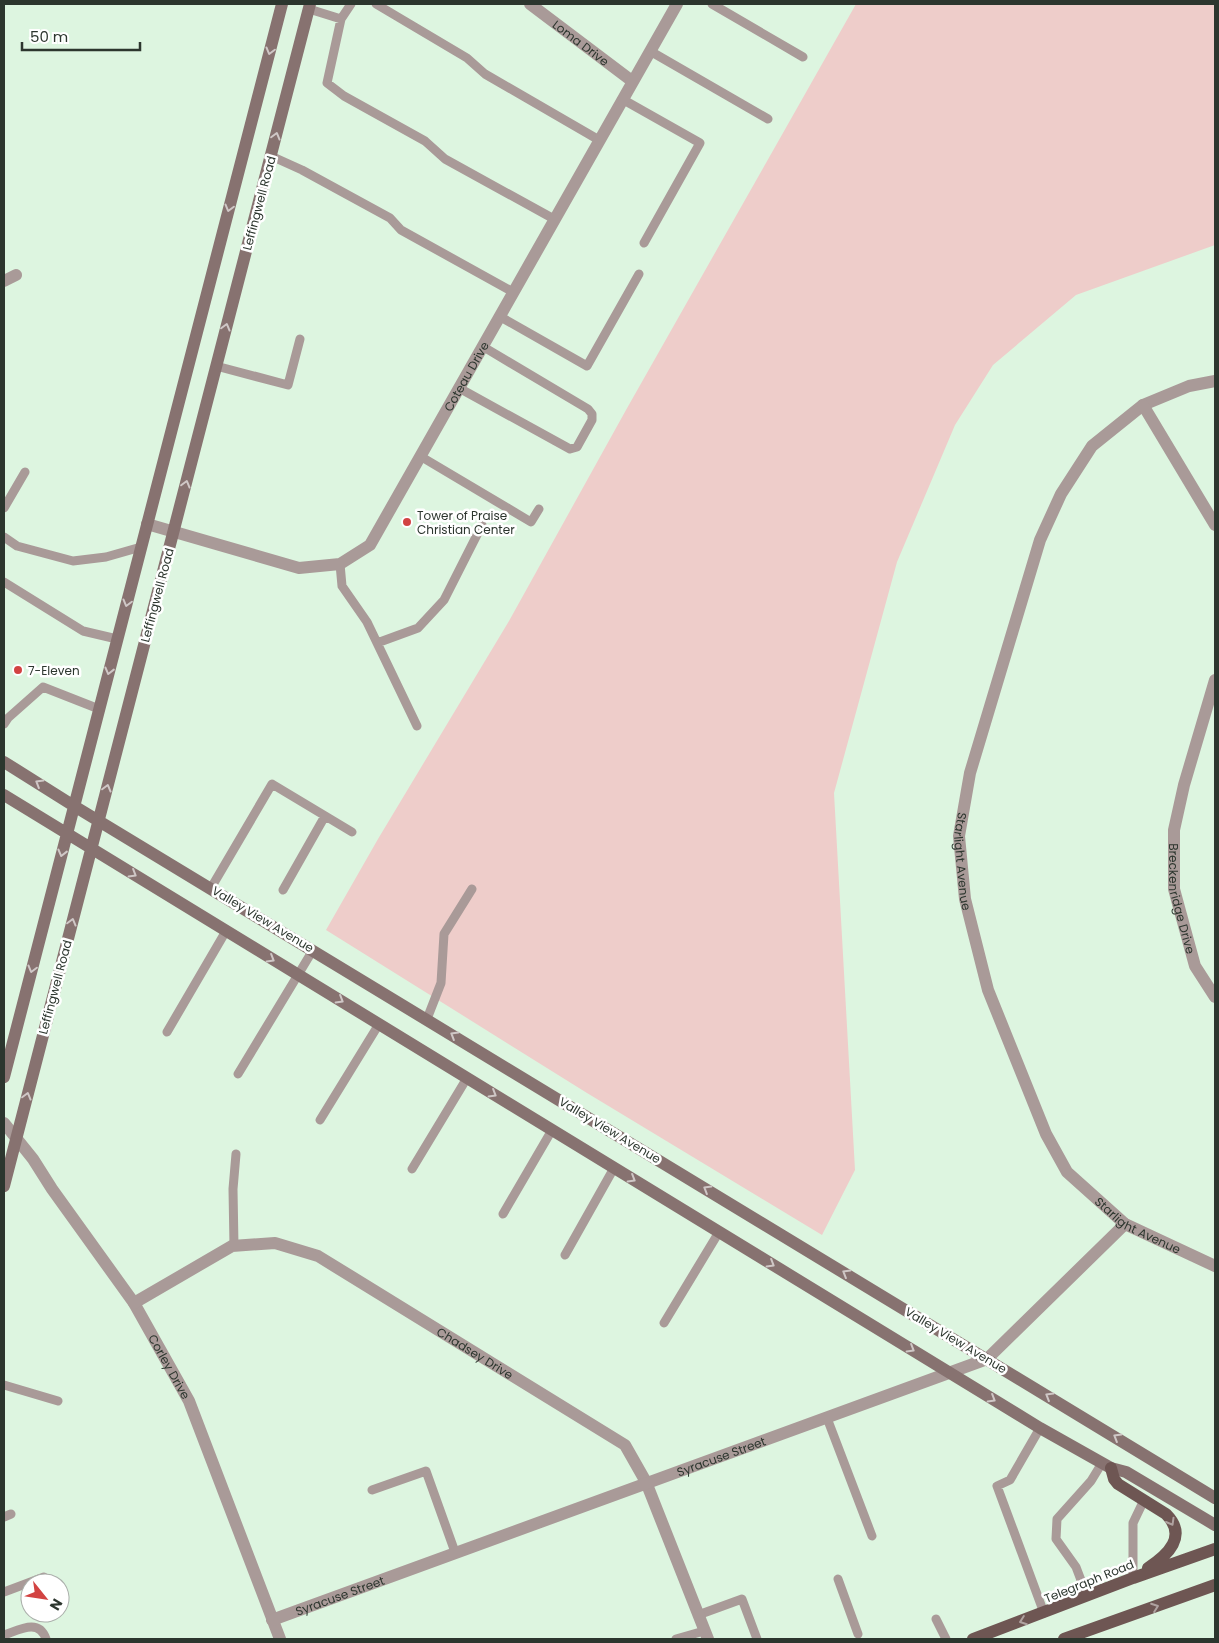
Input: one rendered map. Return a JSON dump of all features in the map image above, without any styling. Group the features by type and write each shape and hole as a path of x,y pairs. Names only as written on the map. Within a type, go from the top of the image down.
{"main road":[{"path":"4,1077 282,4"},
{"name":"Leffingwell Road","path":"4,1186 310,6"},
{"name":"Valley View Avenue","path":"4,762 1215,1498"},
{"path":"4,795 1040,1428 1106,1466 1126,1472 1215,1525"},
{"path":"1106,1466 1118,1484 1166,1514 1172,1520 1176,1535 1171,1548 1162,1559 1133,1578"},
{"name":"Telegraph Road","path":"974,1639 1133,1578 1215,1549"},
{"path":"1064,1639 1215,1585"}],"street":[{"name":"Loma Drive","path":"530,4 632,81"},
{"name":"Coteau Drive","path":"147,524 299,568 340,564 370,546 677,4"},
{"path":"4,282 16,275"},
{"name":"Starlight Avenue","path":"1215,381 1189,386 1143,405 1092,446 1061,494 1040,540 970,774 959,836 965,899 988,990 1046,1134 1067,1172 1125,1224 1215,1266"},
{"path":"1143,405 1215,525"},
{"name":"Breckenridge Drive","path":"1215,680 1184,785 1174,830 1174,889 1195,966 1215,997"},
{"name":"Corley Drive","path":"4,1123 16,1137 134,1303 189,1401 280,1639"},
{"name":"Syracuse Street","path":"272,1620 987,1358 1125,1224"},
{"name":"Chadsey Drive","path":"134,1303 234,1246 275,1243 318,1256 625,1445 646,1482 706,1635"}],"lane":[{"path":"351,4 340,19 327,83 344,96 425,142 445,159 554,220"},
{"path":"376,4 467,58 485,74 599,140"},
{"path":"712,4 803,57"},
{"path":"310,6 340,19"},
{"path":"650,51 768,119"},
{"path":"622,99 700,143 644,243"},
{"path":"271,156 302,170 390,218 401,230 513,292"},
{"path":"499,316 587,366 639,274"},
{"path":"216,366 288,385 300,339"},
{"path":"459,388 570,449 576,447 592,420 592,414 588,409 482,346"},
{"path":"420,456 532,522 539,509"},
{"path":"4,508 24,472"},
{"path":"377,643 418,628 444,600 482,525"},
{"path":"4,537 17,546 73,560 106,557 141,547"},
{"path":"340,564 342,586 367,622 417,726"},
{"path":"4,582 83,631 117,639"},
{"path":"4,724 8,718 43,687 99,709"},
{"path":"211,888 272,784 352,832"},
{"path":"283,890 325,816"},
{"path":"427,1019 441,984 444,934 472,888"},
{"path":"167,1032 226,931"},
{"path":"238,1074 313,950"},
{"path":"320,1120 379,1024"},
{"path":"412,1170 467,1078"},
{"path":"504,1214 552,1130"},
{"path":"234,1246 233,1189 236,1154"},
{"path":"565,1254 614,1168"},
{"path":"664,1323 719,1232"},
{"path":"4,1385 58,1402"},
{"path":"826,1418 872,1536"},
{"path":"1040,1428 1010,1480 997,1486 1044,1613"},
{"path":"1087,1596 1076,1567 1056,1539 1057,1519 1106,1466"},
{"path":"372,1490 426,1471 454,1552"},
{"path":"1133,1578 1133,1523 1144,1500"},
{"path":"838,1579 858,1634"},
{"path":"4,1592 20,1586"},
{"path":"698,1614 742,1599 757,1639"},
{"path":"936,1619 946,1639"},
{"path":"4,1635 36,1627 44,1632 46,1639"},
{"path":"676,1639 706,1635"}],"shaded area":[{"path":"856,4 1215,4 1215,245 1076,295 993,365 955,425 897,562 834,793 855,1170 822,1235 587,1093 326,930 378,839 509,621"}],"place":[{"name":"Tower of Praise Christian Center","path":"407,522"},
{"name":"7-Eleven","path":"18,670"}]}
